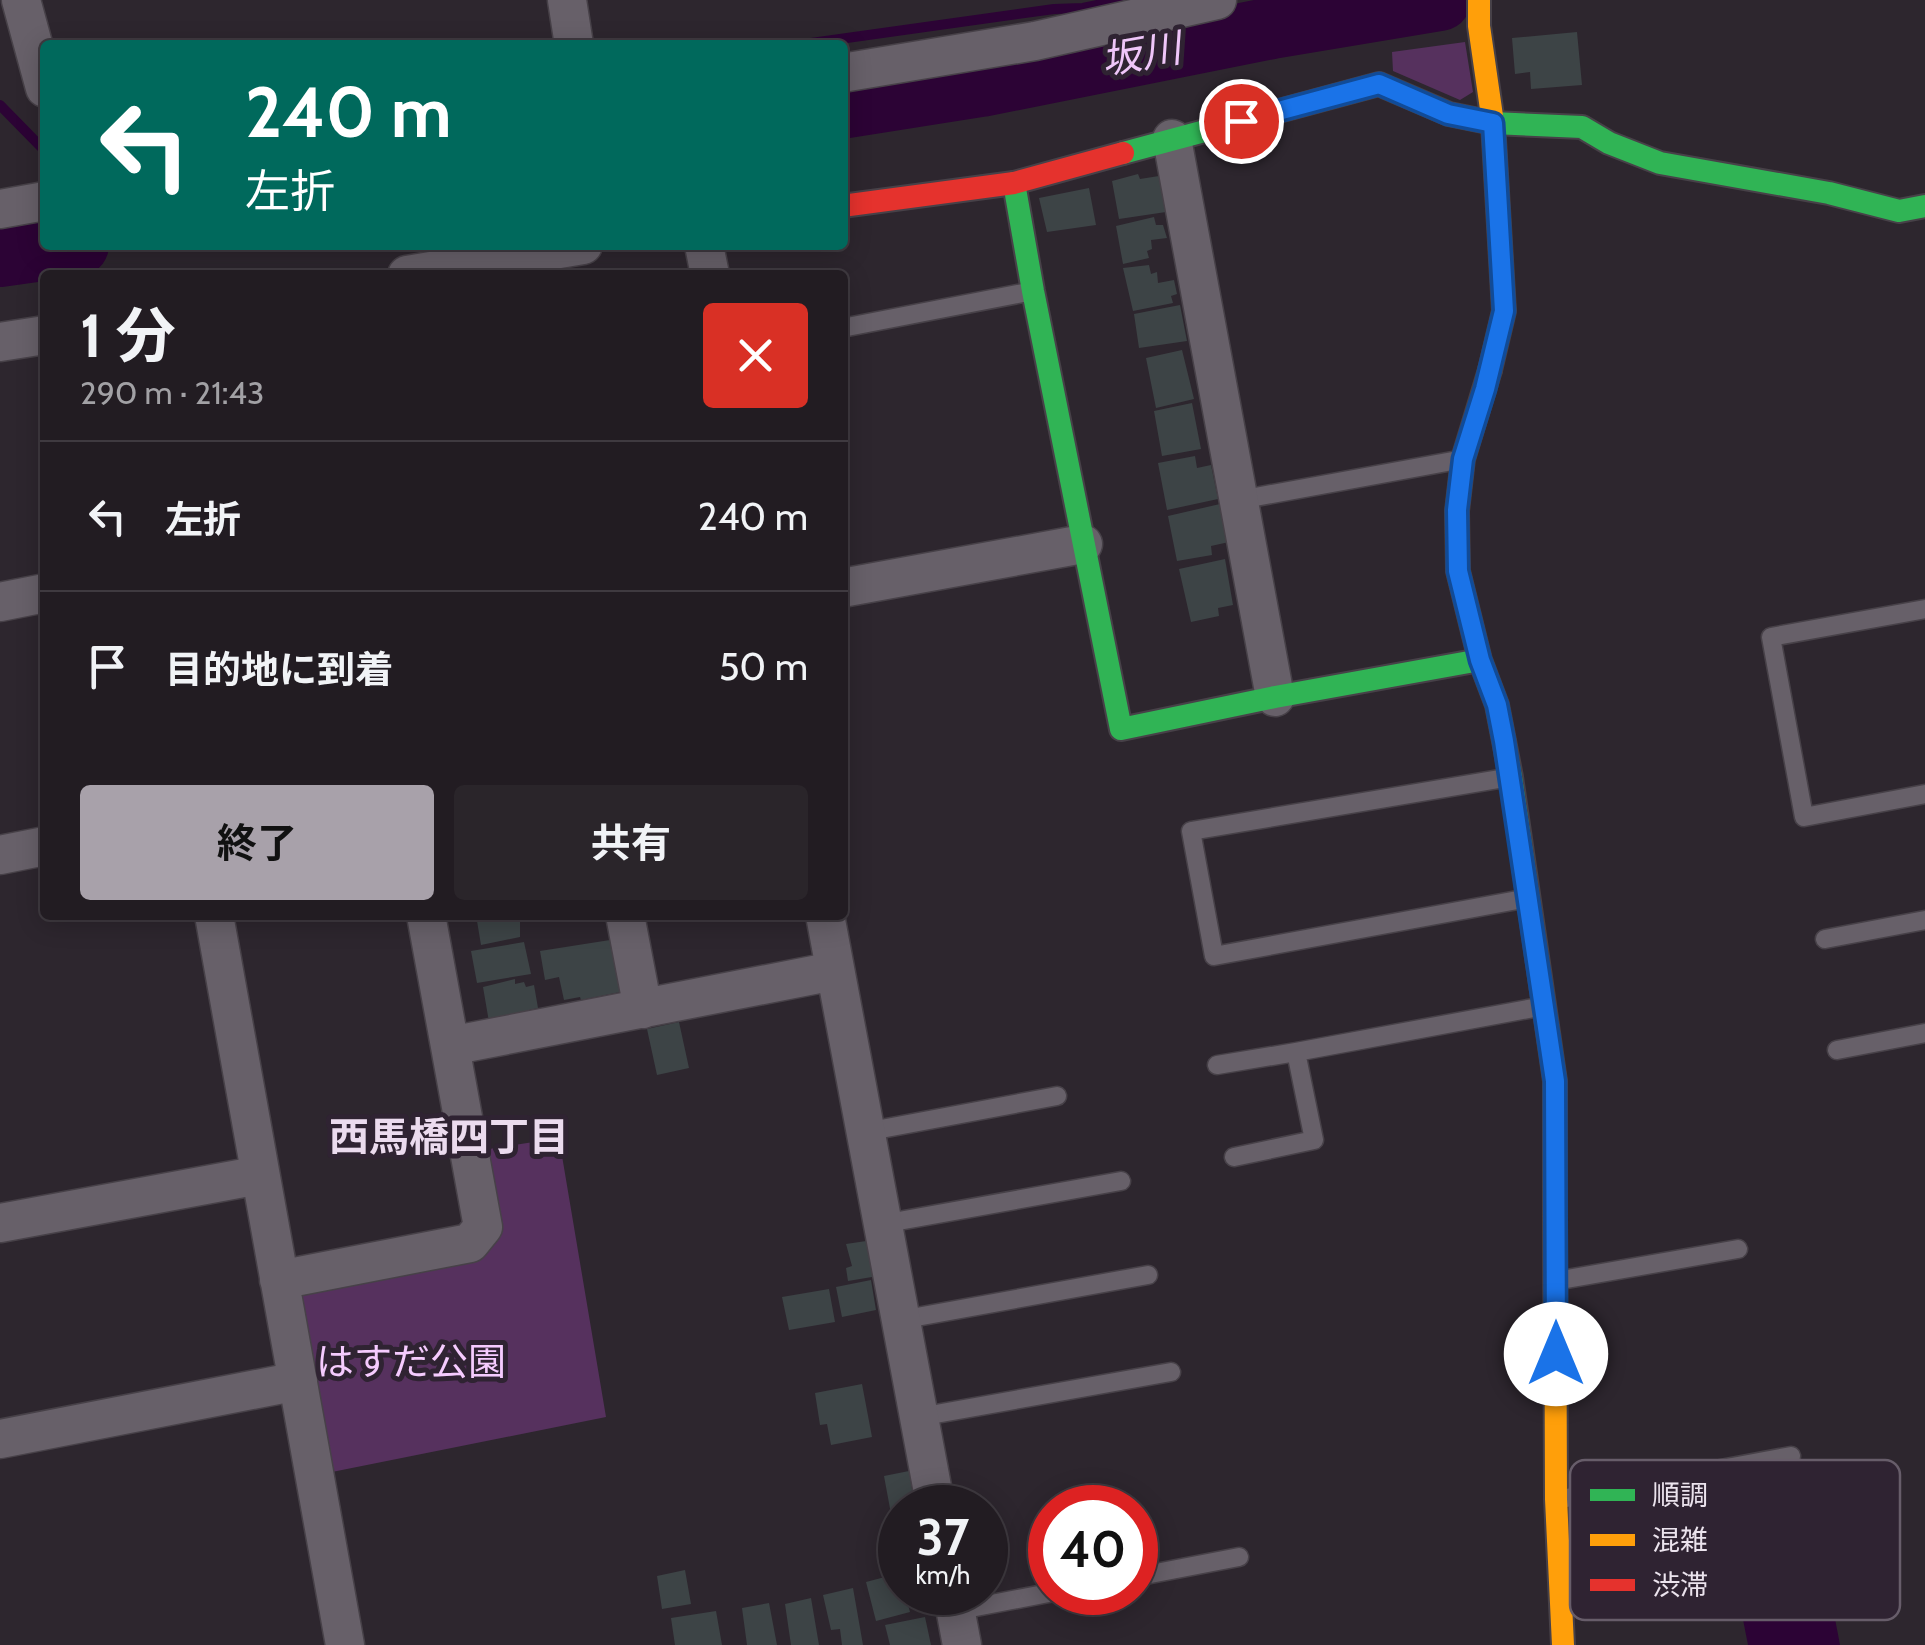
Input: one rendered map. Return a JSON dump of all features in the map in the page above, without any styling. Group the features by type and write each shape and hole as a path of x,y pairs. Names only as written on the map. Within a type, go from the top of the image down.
{"street":[{"path":"21,0 40,70"},
{"path":"567,0 573,40"},
{"path":"848,72 1035,41 1217,0"},
{"path":"1479,0 1493,123 1504,311 1463,459 1457,510 1458,571 1480,660 1497,705 1555,1081 1556,1500 1564,1645"},
{"path":"848,205 1014,183 1379,84 1448,114 1493,123 1582,127 1660,163 1830,192 1898,210 1925,206"},
{"path":"1172,139 1275,697"},
{"path":"1014,183 1121,729 1480,660"},
{"path":"0,209 40,202"},
{"path":"468,270 505,267 565,250"},
{"path":"0,342 40,336"},
{"path":"848,587 1084,544"},
{"path":"0,602 40,594"},
{"path":"0,854 40,847"},
{"path":"215,920 344,1645"},
{"path":"280,1280 470,1243 483,1227 427,920"},
{"path":"626,920 642,1008"},
{"path":"826,920 932,1485"},
{"path":"450,1046 834,971"},
{"path":"0,1224 260,1175"},
{"path":"0,1439 298,1381"}],"lane":[{"path":"848,327 1033,291"},
{"path":"1239,500 1463,459"},
{"path":"1925,609 1771,637 1804,817 1925,794"},
{"path":"1510,777 1191,831 1214,956 1528,898"},
{"path":"1825,940 1925,920"},
{"path":"1217,1064 1544,1006"},
{"path":"1837,1050 1925,1034"},
{"path":"1234,1158 1314,1140 1296,1052"},
{"path":"865,1132 1057,1096"},
{"path":"882,1224 1122,1181"},
{"path":"1556,1281 1738,1249"},
{"path":"900,1320 1148,1275"},
{"path":"919,1417 1171,1372"},
{"path":"1770,1460 1791,1456"},
{"path":"1556,1500 1570,1497"},
{"path":"1158,1573 1239,1557"},
{"path":"956,1616 1028,1598"}],"green space":[{"path":"1465,42 1473,92 1460,100 1393,71 1392,52"},
{"name":"はすだ公園","path":"559,1138 606,1417 327,1473 298,1300 305,1288 484,1254 483,1150"}],"shaded area":[{"path":"1743,1620 1835,1620 1840,1645 1748,1645"}],"building":[{"path":"1577,32 1582,85 1531,89 1530,72 1515,74 1512,38"},
{"path":"1138,174 1140,179 1159,176 1166,212 1119,219 1112,181"},
{"path":"1089,188 1096,225 1047,232 1039,198"},
{"path":"1154,217 1156,225 1163,225 1167,238 1151,240 1149,258 1123,264 1116,226"},
{"path":"1149,265 1151,274 1157,272 1158,283 1174,280 1177,294 1171,296 1173,303 1133,311 1123,268"},
{"path":"1180,305 1187,341 1139,348 1134,314"},
{"path":"1182,350 1194,399 1156,408 1146,358"},
{"path":"1192,403 1201,449 1162,456 1154,411"},
{"path":"1195,456 1197,468 1211,465 1218,499 1167,510 1158,463"},
{"path":"1220,504 1229,542 1211,546 1212,555 1177,561 1168,516"},
{"path":"1225,559 1233,605 1218,608 1219,616 1191,622 1179,569"},
{"path":"477,920 520,920 520,937 481,945"},
{"path":"610,940 620,992 564,1000 559,977 545,980 540,951"},
{"path":"524,942 531,974 477,983 471,951"},
{"path":"515,979 515,984 534,985 538,1008 529,1010 530,1014 489,1022 483,987"},
{"path":"679,1022 689,1068 657,1075 647,1029"},
{"path":"873,1240 878,1276 848,1281 846,1268 852,1266 846,1244"},
{"path":"871,1280 876,1310 842,1317 836,1287"},
{"path":"829,1289 835,1322 789,1330 782,1297"},
{"path":"862,1384 872,1437 831,1445 827,1424 820,1425 815,1393"},
{"path":"909,1471 911,1485 886,1485 884,1476"},
{"path":"685,1570 691,1604 662,1609 657,1576"},
{"path":"878,1579 878,1615 899,1615 876,1621 866,1582"},
{"path":"853,1588 863,1645 842,1645 840,1629 831,1630 823,1595"},
{"path":"811,1598 819,1645 791,1645 785,1604"},
{"path":"769,1603 777,1645 747,1645 742,1608"},
{"path":"716,1611 722,1645 675,1645 671,1618"},
{"path":"925,1617 931,1645 890,1645 885,1625"}],"waterway":[{"path":"833,40 1120,0"},
{"name":"坂川","path":"848,107 1440,0"},
{"path":"0,105 40,146"},
{"name":"坂川","path":"0,256 43,250"}],"traffic: fast":[{"path":"1123,153 1379,84 1449,114 1493,123 1582,127 1609,143 1660,163 1829,193 1899,211 1925,206"},
{"path":"1014,183 1121,729 1480,660"},
{"path":"1490,370 1463,459 1457,511 1458,571 1480,660 1497,705 1511,777 1555,1081 1555,1216"}],"traffic: slow":[{"path":"1479,0 1493,123 1504,311 1490,370"},
{"path":"1555,1216 1556,1499 1563,1645"}],"traffic: jam":[{"path":"848,205 1014,183 1123,153"}],"district":[{"name":"西馬橋四丁目","path":"449,1137"}],"route":[{"path":"1241,121 1379,84 1448,114 1493,123 1504,311 1463,459 1457,510 1458,571 1504,741 1555,1081 1556,1354"}]}
